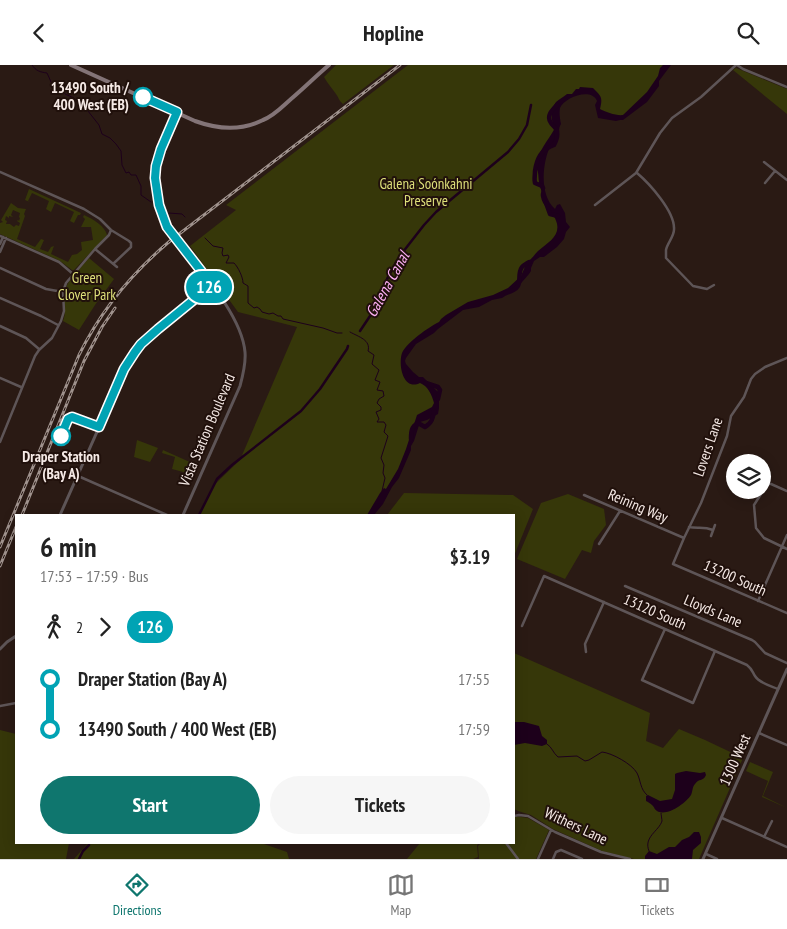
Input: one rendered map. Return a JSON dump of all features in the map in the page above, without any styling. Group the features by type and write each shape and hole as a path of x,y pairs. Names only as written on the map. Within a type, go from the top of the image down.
{"main road":[{"path":"71,65 206,125 226,128 243,126 264,120 274,114 329,65"}],"street":[{"path":"595,205 636,173 660,133 672,118 701,97 736,65 787,87"},
{"name":"Vista Station Boulevard","path":"177,112 161,149 156,166 155,178 161,211 167,227 212,285 231,314 243,341 245,351 244,372 240,386 183,514"},
{"path":"764,162 787,180"},
{"path":"765,183 775,171"},
{"path":"0,172 84,209 129,241 131,245 129,249 113,264"},
{"path":"636,173 647,182 670,213 674,229 666,249 666,258 693,286 707,289 714,285"},
{"path":"0,442 35,356 50,340 64,311 63,292 66,283 109,235 111,230"},
{"path":"3,237 59,263 73,274"},
{"path":"0,244 3,237"},
{"path":"0,253 3,237"},
{"path":"95,249 116,267"},
{"path":"0,268 46,289 63,292"},
{"path":"60,514 124,369 135,352 158,329 212,285"},
{"path":"0,298 58,325"},
{"path":"0,326 26,338 40,349"},
{"name":"Lovers Lane","path":"673,564 701,503 727,436 731,416 744,397 751,379 764,367 787,358"},
{"path":"0,378 22,387"},
{"path":"78,476 165,514"},
{"path":"771,484 787,491"},
{"name":"Reining Way","path":"584,495 684,538"},
{"path":"758,499 754,505 756,527 764,538 787,549"},
{"path":"599,544 620,511"},
{"path":"710,535 715,525"},
{"path":"690,527 706,527 713,530"},
{"path":"758,601 787,535"},
{"name":"13200 South","path":"673,564 787,613"},
{"name":"13120 South","path":"522,626 544,576 747,665 758,679 778,689"},
{"name":"Lloyds Lane","path":"625,586 752,641 765,653 787,663"},
{"path":"586,652 585,644 604,602"},
{"path":"665,629 642,680 693,703 716,651"},
{"path":"0,649 7,641 15,637"},
{"name":"1300 West","path":"703,859 787,669"},
{"path":"0,707 15,703"},
{"path":"759,733 787,745"},
{"name":"Withers Lane","path":"515,816 528,816 551,830 610,856 630,859"},
{"path":"722,818 787,847"},
{"path":"764,837 772,821"},
{"path":"538,859 551,830"},
{"path":"507,844 518,859"},
{"path":"553,859 556,852 561,850 582,859"},
{"path":"706,854 716,859"}],"green space":[{"path":"336,65 394,65 343,104 324,77"},
{"name":"Galena Soónkahni Preserve","path":"408,65 665,65 646,96 620,118 597,110 599,98 586,90 561,101 555,128 539,172 539,183 547,208 553,214 561,232 533,259 520,281 504,293 466,304 407,348 402,367 425,384 435,400 433,408 413,425 411,437 400,468 370,514 199,514 212,487 240,460 297,327 238,312 190,246 236,210 226,205"},
{"path":"736,68 787,89 787,114 733,70"},
{"path":"29,189 81,213 74,223 70,221 74,212 55,203 51,212 46,209 49,201 32,193 28,201 32,203 25,200"},
{"path":"11,203 18,208 26,209 17,239 35,247 41,239 44,240 40,249 48,252 54,246 51,254 68,262 72,255 82,250 81,242 93,240 91,227 81,227 85,219 84,215 101,226 107,235 72,270 60,261 0,234 0,223 3,222 1,220","holes":["13,210 20,213 19,221 17,221 20,223 19,226 16,225 14,227 6,224 6,216 9,218 9,216 13,217 11,215"]},
{"name":"Green Clover Park","path":"89,258 114,279 79,330 63,321 65,314 64,294 71,279"},
{"path":"137,440 158,448 150,462 134,457"},
{"path":"163,450 192,463 187,473 172,469 175,457 162,453"},
{"path":"404,493 513,495 533,509 515,554 515,514 388,514"},
{"path":"568,494 604,509 606,525 594,541 591,553 582,550 565,579 517,559 541,503"},
{"path":"515,653 650,713 646,741 663,748 679,729 743,758 699,859 634,859 602,851 553,829 531,815 515,810"},
{"path":"0,730 15,734 15,844 69,844 66,859 0,859"},
{"path":"750,762 773,772 763,796 787,808 762,797 768,781 746,771"},
{"path":"515,816 528,818 549,830 536,859 479,859 478,846 480,844 515,844"},
{"path":"87,844 264,844 287,852 289,859 74,859"},
{"path":"419,844 478,844 478,857 473,859 407,859"}],"shaded area":[{"path":"663,65 671,65 647,102 623,120 616,121 598,118 595,105 597,101 589,95 584,94 572,98 562,104 560,108 561,124 558,136 550,147 547,156 544,181 550,203 555,209 560,204 565,213 566,222 570,227 564,239 557,247 544,257 534,261 531,271 516,289 502,298 492,300 479,307 463,310 434,333 416,344 406,358 406,364 413,372 419,377 423,377 439,393 438,414 420,422 399,478 375,514 368,514 398,469 417,415 432,407 434,403 431,394 425,386 420,383 409,383 403,376 401,358 408,344 446,315 468,302 493,295 508,288 521,276 527,262 554,237 557,222 542,200 536,167 541,151 555,128 552,116 554,104 580,87 593,88 601,97 600,109 623,115 647,92 658,76"},
{"path":"515,722 539,726 542,736 547,740 547,744 542,746 525,743 515,745"},
{"path":"686,771 705,772 706,775 704,779 696,782 691,795 681,805 671,811 661,812 657,811 646,801 646,796 648,795 660,801 672,799 675,790 675,774"},
{"path":"694,832 699,832 701,843 693,850 692,859 645,859 649,851 657,854 669,847 675,847"}],"waterway":[{"path":"32,65 38,71 47,73 52,84 59,86 65,94 84,106 99,125 102,134 110,138 121,151 122,165 126,173 129,172 131,175 136,175 141,186 141,195 151,202"},
{"name":"Galena Canal","path":"360,331 374,310 399,257 436,212 508,152 519,139 527,125 531,105"},
{"path":"543,188 535,183 535,171 540,155 554,145 557,131 551,123 549,116 557,105"},
{"path":"546,203 550,214 558,216"},
{"path":"169,213 182,214 185,217"},
{"path":"205,238 213,246 223,248 223,256 228,255 229,257 226,263 234,263 237,267 243,283 248,286 248,303 254,308 257,307 262,312 281,316 283,319 342,333"},
{"path":"506,293 516,288 520,271 529,262"},
{"path":"350,332 366,341 368,351 374,355 372,364 379,370 375,380 380,382 377,390 383,391 384,396 377,403 381,407 381,410 376,412 379,419 377,422 384,422 386,425 384,432 388,436 381,458 384,465 383,473 385,478 382,491"},
{"name":"Galena Canal","path":"200,514 217,479 301,411 320,389 348,346"},
{"path":"426,383 438,387 440,390 438,399"},
{"path":"411,439 411,432 414,426 418,423 425,427 432,420 434,411"},
{"path":"547,744 558,757 577,756 585,761 602,752 616,757 637,773 643,790 647,795"},
{"path":"649,851 648,842 662,821 661,813"},
{"name":"Galena Canal","path":"79,859 89,845"}],"railway":[{"path":"0,547 79,355 97,323 118,293 170,241 400,65"},
{"path":"22,514 84,361 102,327 115,308"},
{"path":"0,566 15,529"}],"bus line":[{"name":"126","path":"61,436 68,419 72,417 99,427 124,369 141,344 212,285 167,227 159,205 155,178 156,166 161,149 177,112 143,97"}],"place":[{"name":"13490 South / 400 West (EB)","path":"143,97"},
{"name":"Draper Station (Bay A)","path":"61,436"}]}
